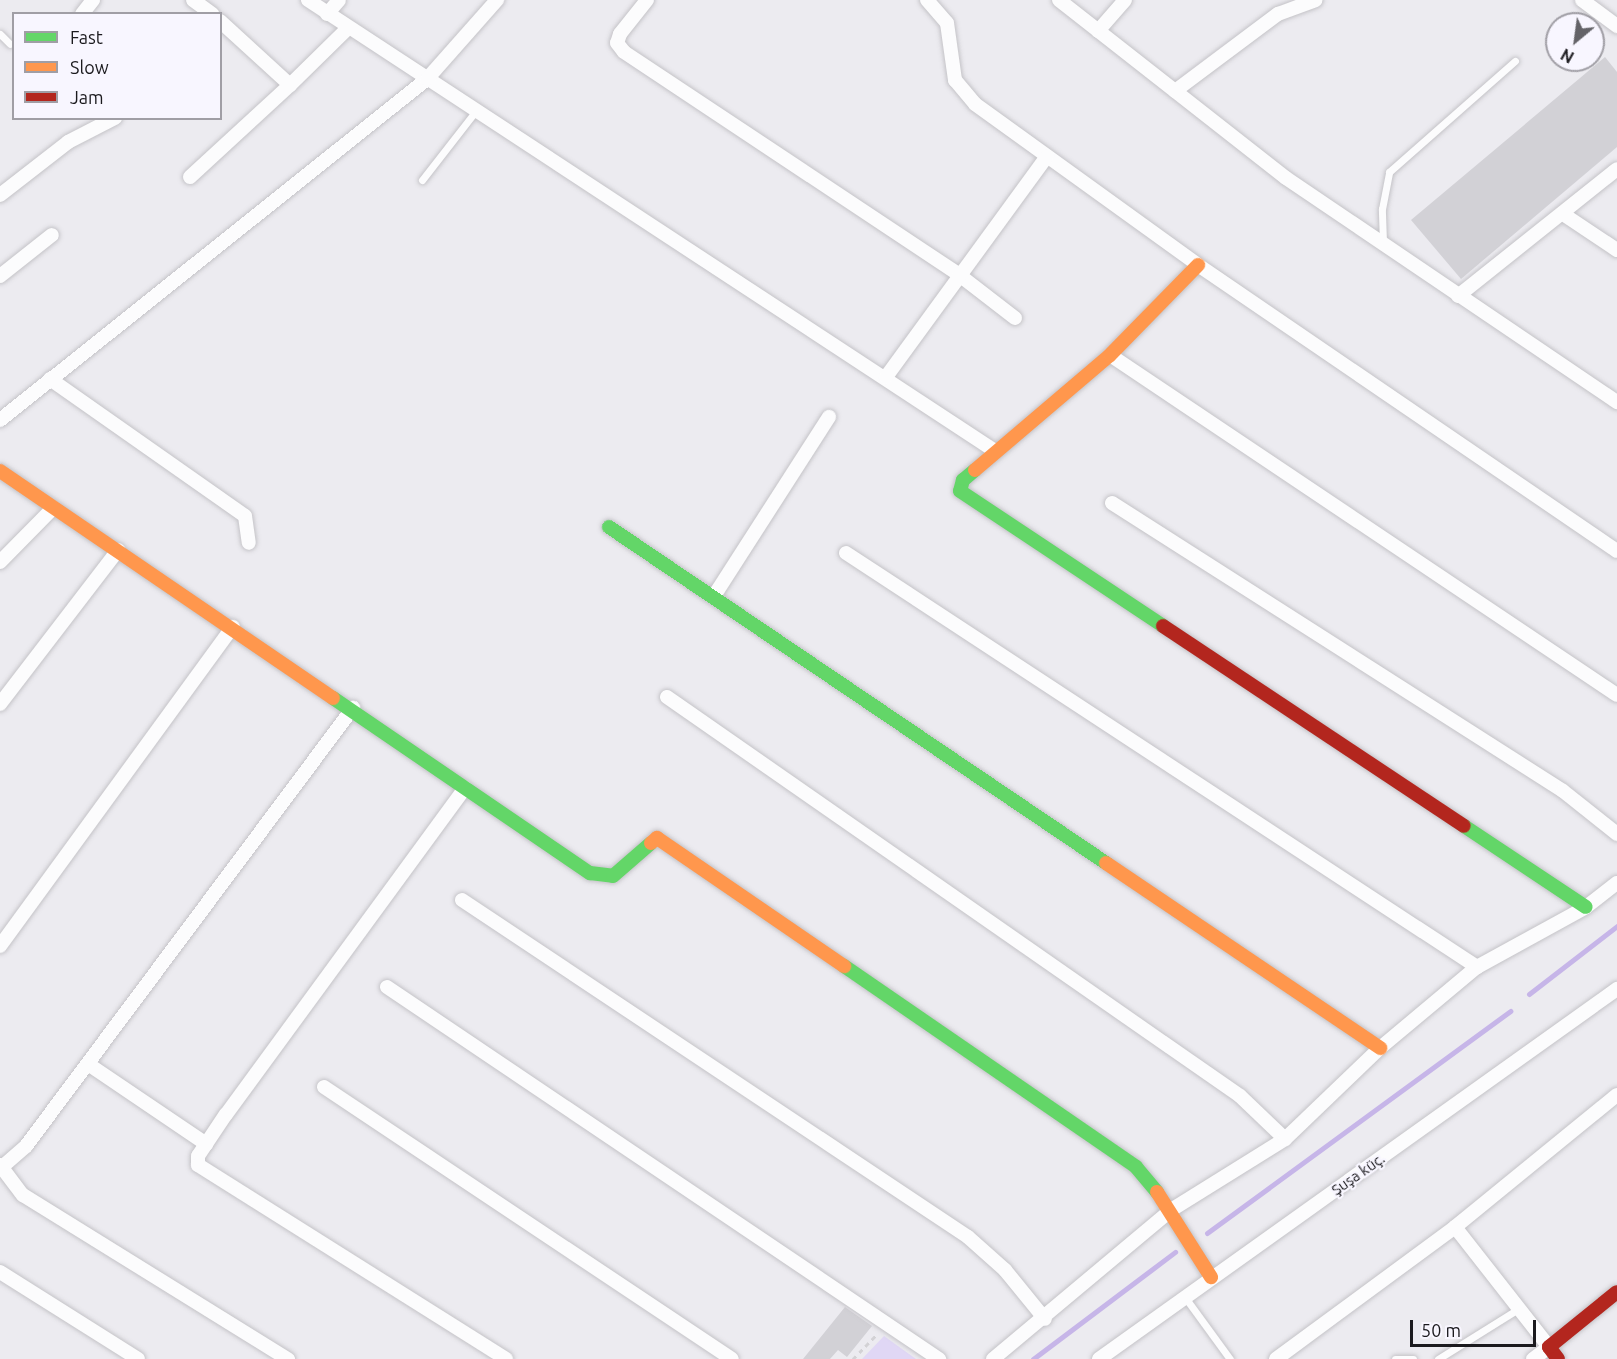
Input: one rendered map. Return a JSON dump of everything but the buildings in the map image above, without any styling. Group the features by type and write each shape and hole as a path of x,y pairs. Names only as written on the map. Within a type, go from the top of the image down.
{"street":[{"path":"84,12 93,0"},
{"path":"193,0 209,12"},
{"path":"308,0 347,29 886,377 995,451"},
{"path":"327,14 339,0"},
{"path":"0,420 427,79 497,0"},
{"path":"647,0 620,34 617,43 624,52 958,274 1015,318"},
{"path":"927,0 947,22 955,80 962,94 1198,265 1617,551"},
{"path":"1059,0 1175,91 1383,245 1617,402"},
{"path":"1098,31 1125,0"},
{"path":"1175,91 1278,14 1316,0"},
{"path":"1582,0 1617,26"},
{"path":"222,23 290,85"},
{"path":"190,177 347,29"},
{"path":"0,195 68,142 111,120"},
{"path":"886,377 958,274 1047,156"},
{"path":"1458,296 1617,169"},
{"path":"1563,214 1617,250"},
{"path":"0,276 52,235"},
{"path":"1198,265 1110,355 963,480 960,490 1586,907"},
{"path":"1110,355 1617,695"},
{"path":"50,379 245,516 249,543"},
{"path":"714,596 829,417"},
{"path":"0,471 353,708 465,788 602,878 613,876 657,838 1103,1142 1136,1167 1171,1210 1211,1277"},
{"path":"1112,503 1563,791 1617,834"},
{"path":"0,562 53,508"},
{"path":"609,527 1380,1048"},
{"path":"0,704 118,550"},
{"path":"846,553 1477,967"},
{"path":"0,946 233,627"},
{"path":"667,697 1240,1096 1285,1139"},
{"path":"288,1359 23,1195 1,1166 26,1146 353,708"},
{"path":"465,788 206,1144 198,1165 506,1359"},
{"path":"993,1359 1045,1319 1171,1210 1285,1139 1380,1048 1477,967 1586,907 1617,883"},
{"path":"462,900 968,1237 1005,1270 1045,1319"},
{"path":"387,987 939,1359"},
{"name":"Şuşa küç.","path":"1099,1359 1184,1296 1617,989"},
{"path":"88,1064 206,1144"},
{"path":"324,1087 732,1359"},
{"path":"1276,1359 1455,1227 1617,1095"},
{"path":"1455,1227 1558,1359"},
{"path":"0,1272 138,1359"},
{"path":"1533,1359 1617,1292"}],"lane":[{"path":"0,34 10,44"},
{"path":"1383,245 1382,209 1389,172 1515,61"},
{"path":"422,180 475,112"},
{"path":"1184,1296 1230,1359"},
{"path":"1438,1359 1518,1309"},
{"path":"1395,1359 1413,1359"}],"path":[{"path":"853,1359 887,1323"}],"shaded area":[{"path":"884,1336 916,1359 862,1359"}],"waterway":[{"path":"1529,994 1617,926"},
{"path":"1207,1233 1510,1011"},
{"path":"1033,1359 1175,1252"}],"traffic: fast":[{"path":"975,470 963,480 960,491 1163,626"},
{"path":"609,527 1106,863"},
{"path":"333,698 590,873 613,876 651,843"},
{"path":"1464,826 1586,907"},
{"path":"844,966 1136,1167 1157,1192"}],"traffic: slow":[{"path":"975,470 1110,355 1198,265"},
{"path":"0,471 333,698"},
{"path":"651,843 657,838 844,966"},
{"path":"1106,863 1380,1048"},
{"path":"1157,1192 1211,1277"}],"traffic: jam":[{"path":"1163,626 1464,826"},
{"path":"1558,1359 1549,1347 1617,1292"}]}
